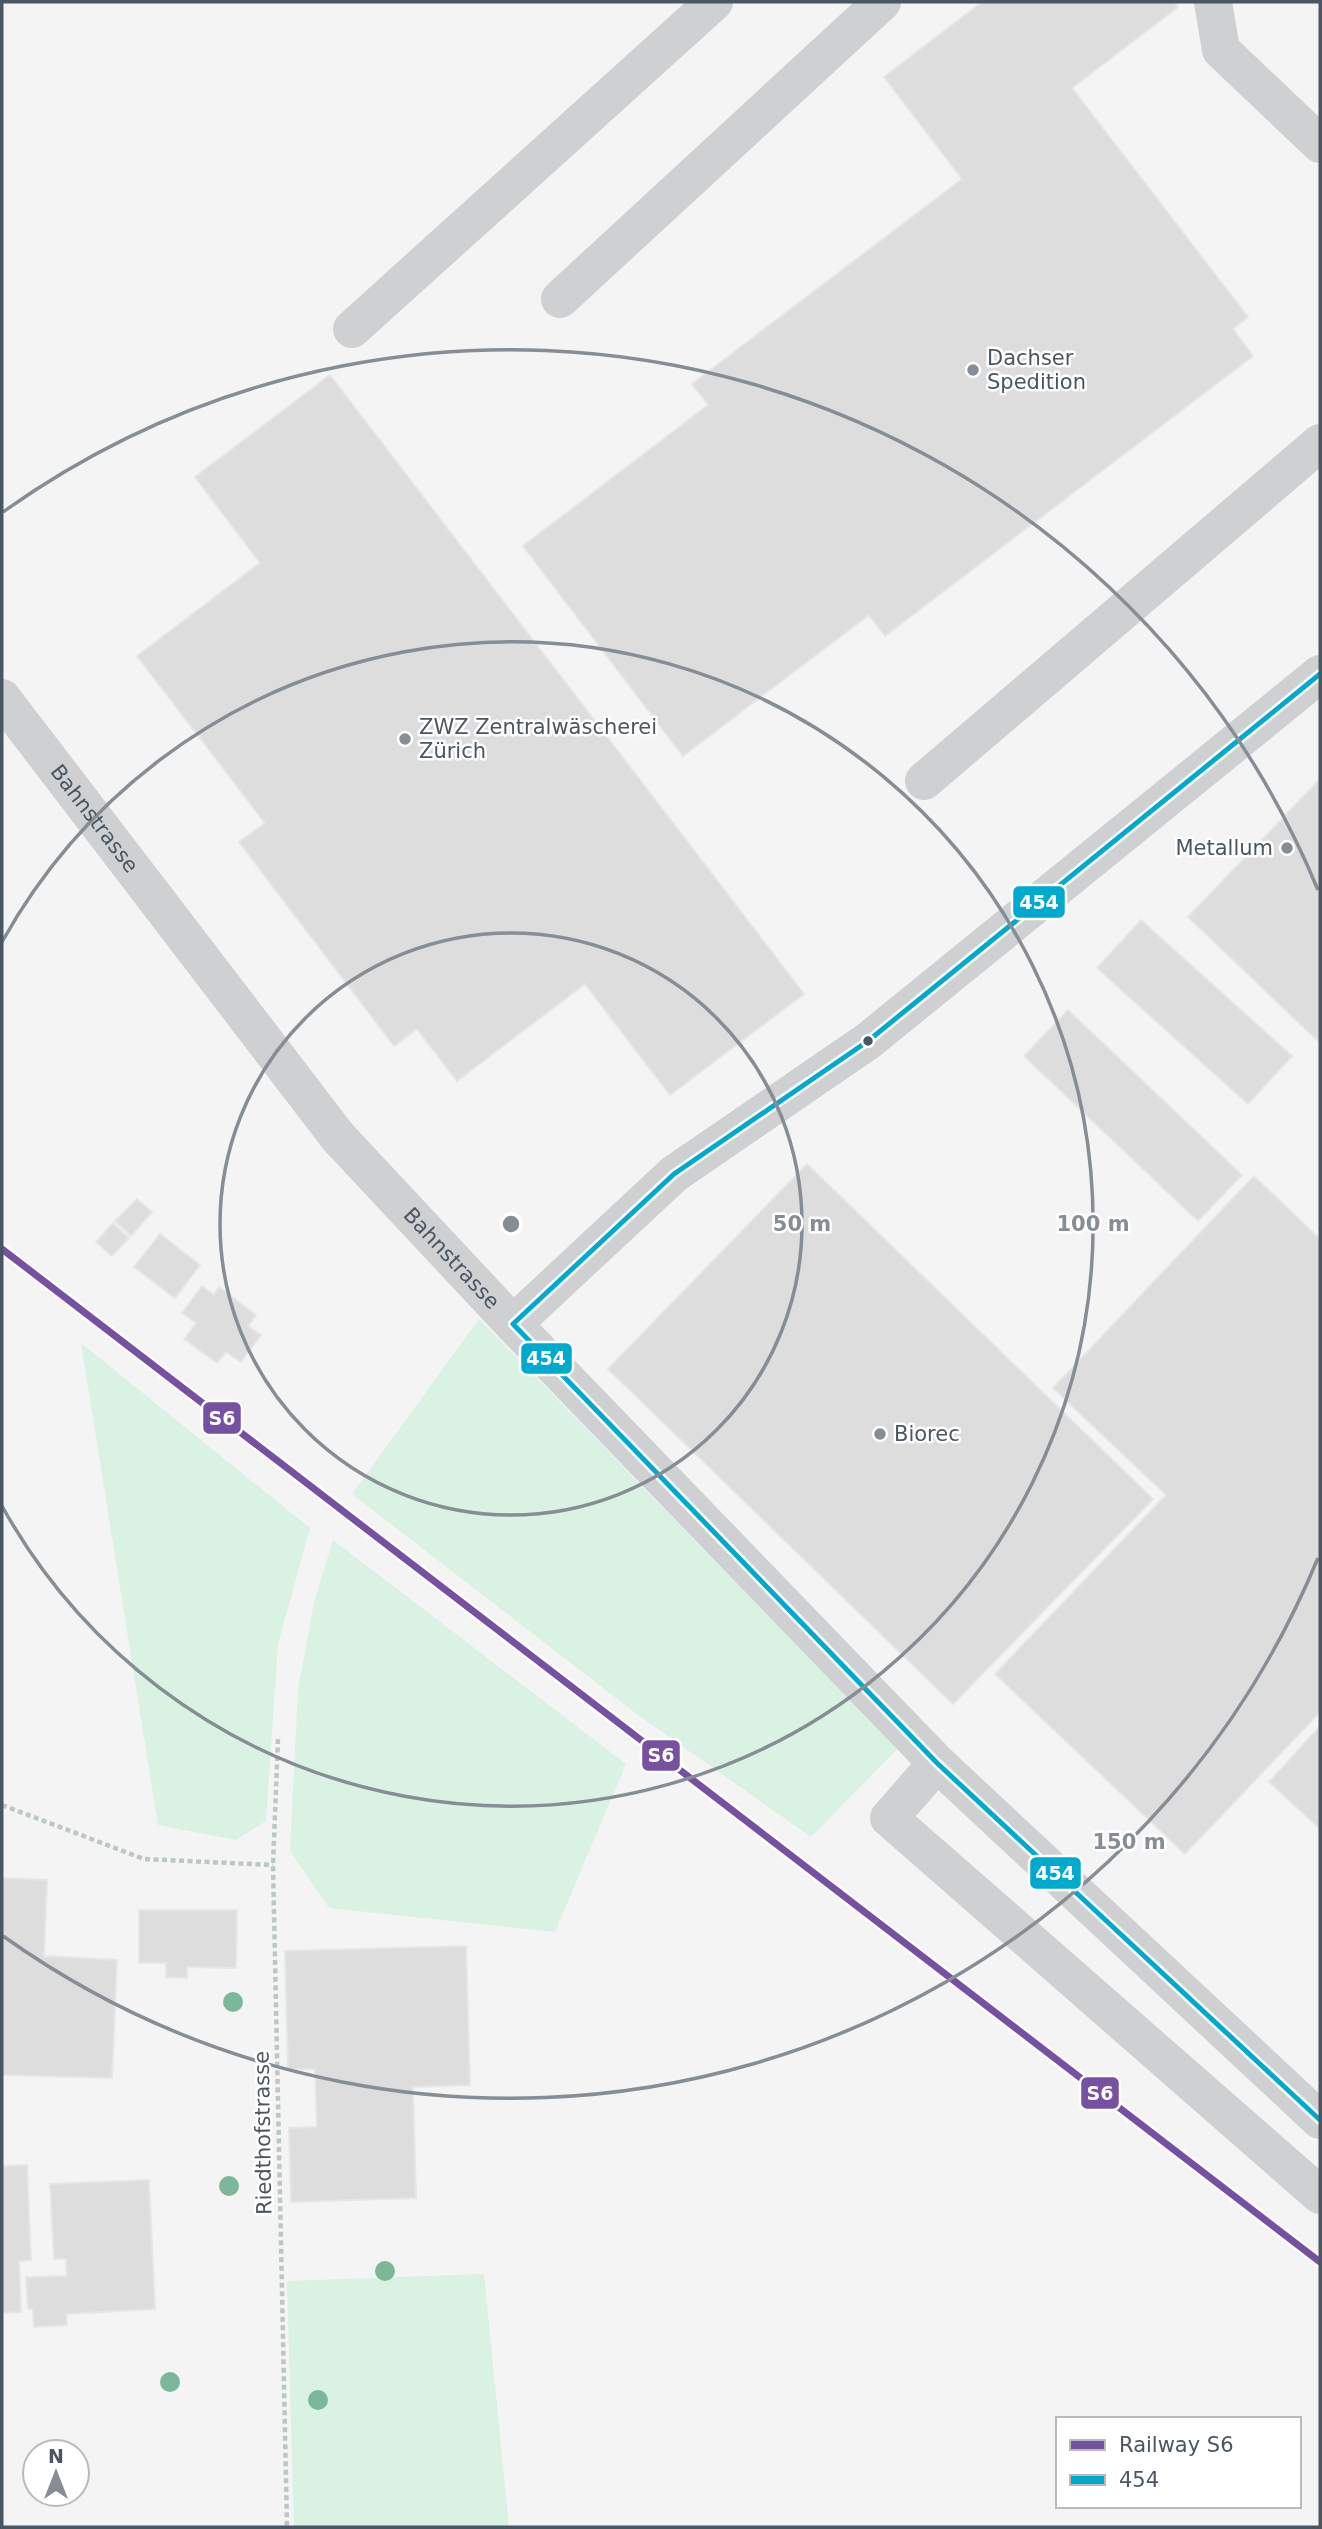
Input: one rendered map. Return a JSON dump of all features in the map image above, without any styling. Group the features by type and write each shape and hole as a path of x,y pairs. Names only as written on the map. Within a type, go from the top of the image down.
{"street":[{"path":"352,328 714,2"},
{"path":"560,299 882,2"},
{"path":"1213,2 1221,50 1320,144"},
{"path":"924,781 1320,443"},
{"path":"513,1324 674,1174 868,1041 1320,674"},
{"name":"Bahnstrasse","path":"2,698 338,1137 513,1324 937,1763 1320,2120"},
{"path":"937,1763 889,1818 1320,2196"}],"path":[{"name":"Riedthofstrasse","path":"278,1739 273,1865 287,2527"},
{"path":"2,1805 144,1859 273,1865"}],"green space":[{"path":"479,1319 898,1748 811,1837 638,1715 352,1494"},
{"path":"81,1343 310,1528 278,1644 266,1821 236,1840 158,1825"},
{"path":"333,1540 626,1764 555,1932 329,1908 290,1851 298,1690 314,1602"},
{"path":"484,2274 509,2527 294,2527 287,2281"}],"building":[{"name":"Dachser Spedition","path":"982,2 1174,2 1178,7 1072,88 1248,317 1233,329 1253,356 885,636 869,615 683,756 523,546 708,405 692,384 962,179 884,77"},
{"name":"ZWZ Zentralwäscherei Zürich","path":"330,375 804,994 670,1095 585,984 457,1081 417,1029 394,1046 239,842 265,823 137,656 260,563 195,477"},
{"name":"Metallum","path":"1320,779 1320,1043 1188,917"},
{"path":"1141,920 1292,1056 1248,1104 1097,968"},
{"path":"1068,1010 1242,1175 1198,1221 1024,1056"},
{"name":"Biorec","path":"807,1164 1153,1499 953,1704 608,1369"},
{"path":"1254,1176 1320,1239 1320,1712 1185,1854 995,1674 1166,1495 1053,1388"},
{"path":"137,1199 152,1212 131,1236 115,1221"},
{"path":"113,1223 129,1238 112,1256 96,1242"},
{"path":"160,1234 200,1265 175,1298 134,1267"},
{"path":"202,1286 214,1295 219,1287 256,1315 248,1326 261,1335 241,1362 226,1352 217,1363 184,1339 196,1323 182,1313"},
{"path":"1320,1726 1320,1829 1269,1782"},
{"path":"2,1878 47,1880 44,1956 117,1960 112,2078 2,2075"},
{"path":"139,1910 237,1910 236,1968 187,1967 187,1978 166,1977 166,1963 139,1963"},
{"path":"466,1946 470,2085 413,2087 416,2198 291,2202 289,2128 317,2127 315,2069 288,2070 285,1951"},
{"path":"27,2165 31,2260 19,2261 21,2312 2,2313 2,2166"},
{"path":"149,2180 155,2309 66,2314 67,2325 34,2327 33,2309 28,2309 26,2277 67,2276 66,2259 54,2259 50,2184"}],"rail line":[{"name":"S6","path":"2,1249 1320,2262"}],"transit line":[{"name":"454","path":"1320,674 868,1041 674,1174 513,1324 937,1763 1320,2120"}],"place":[{"name":"Dachser Spedition","path":"973,370"},
{"name":"ZWZ Zentralwäscherei Zürich","path":"405,739"},
{"name":"Metallum","path":"1287,848"},
{"name":"Biorec","path":"880,1434"}]}
